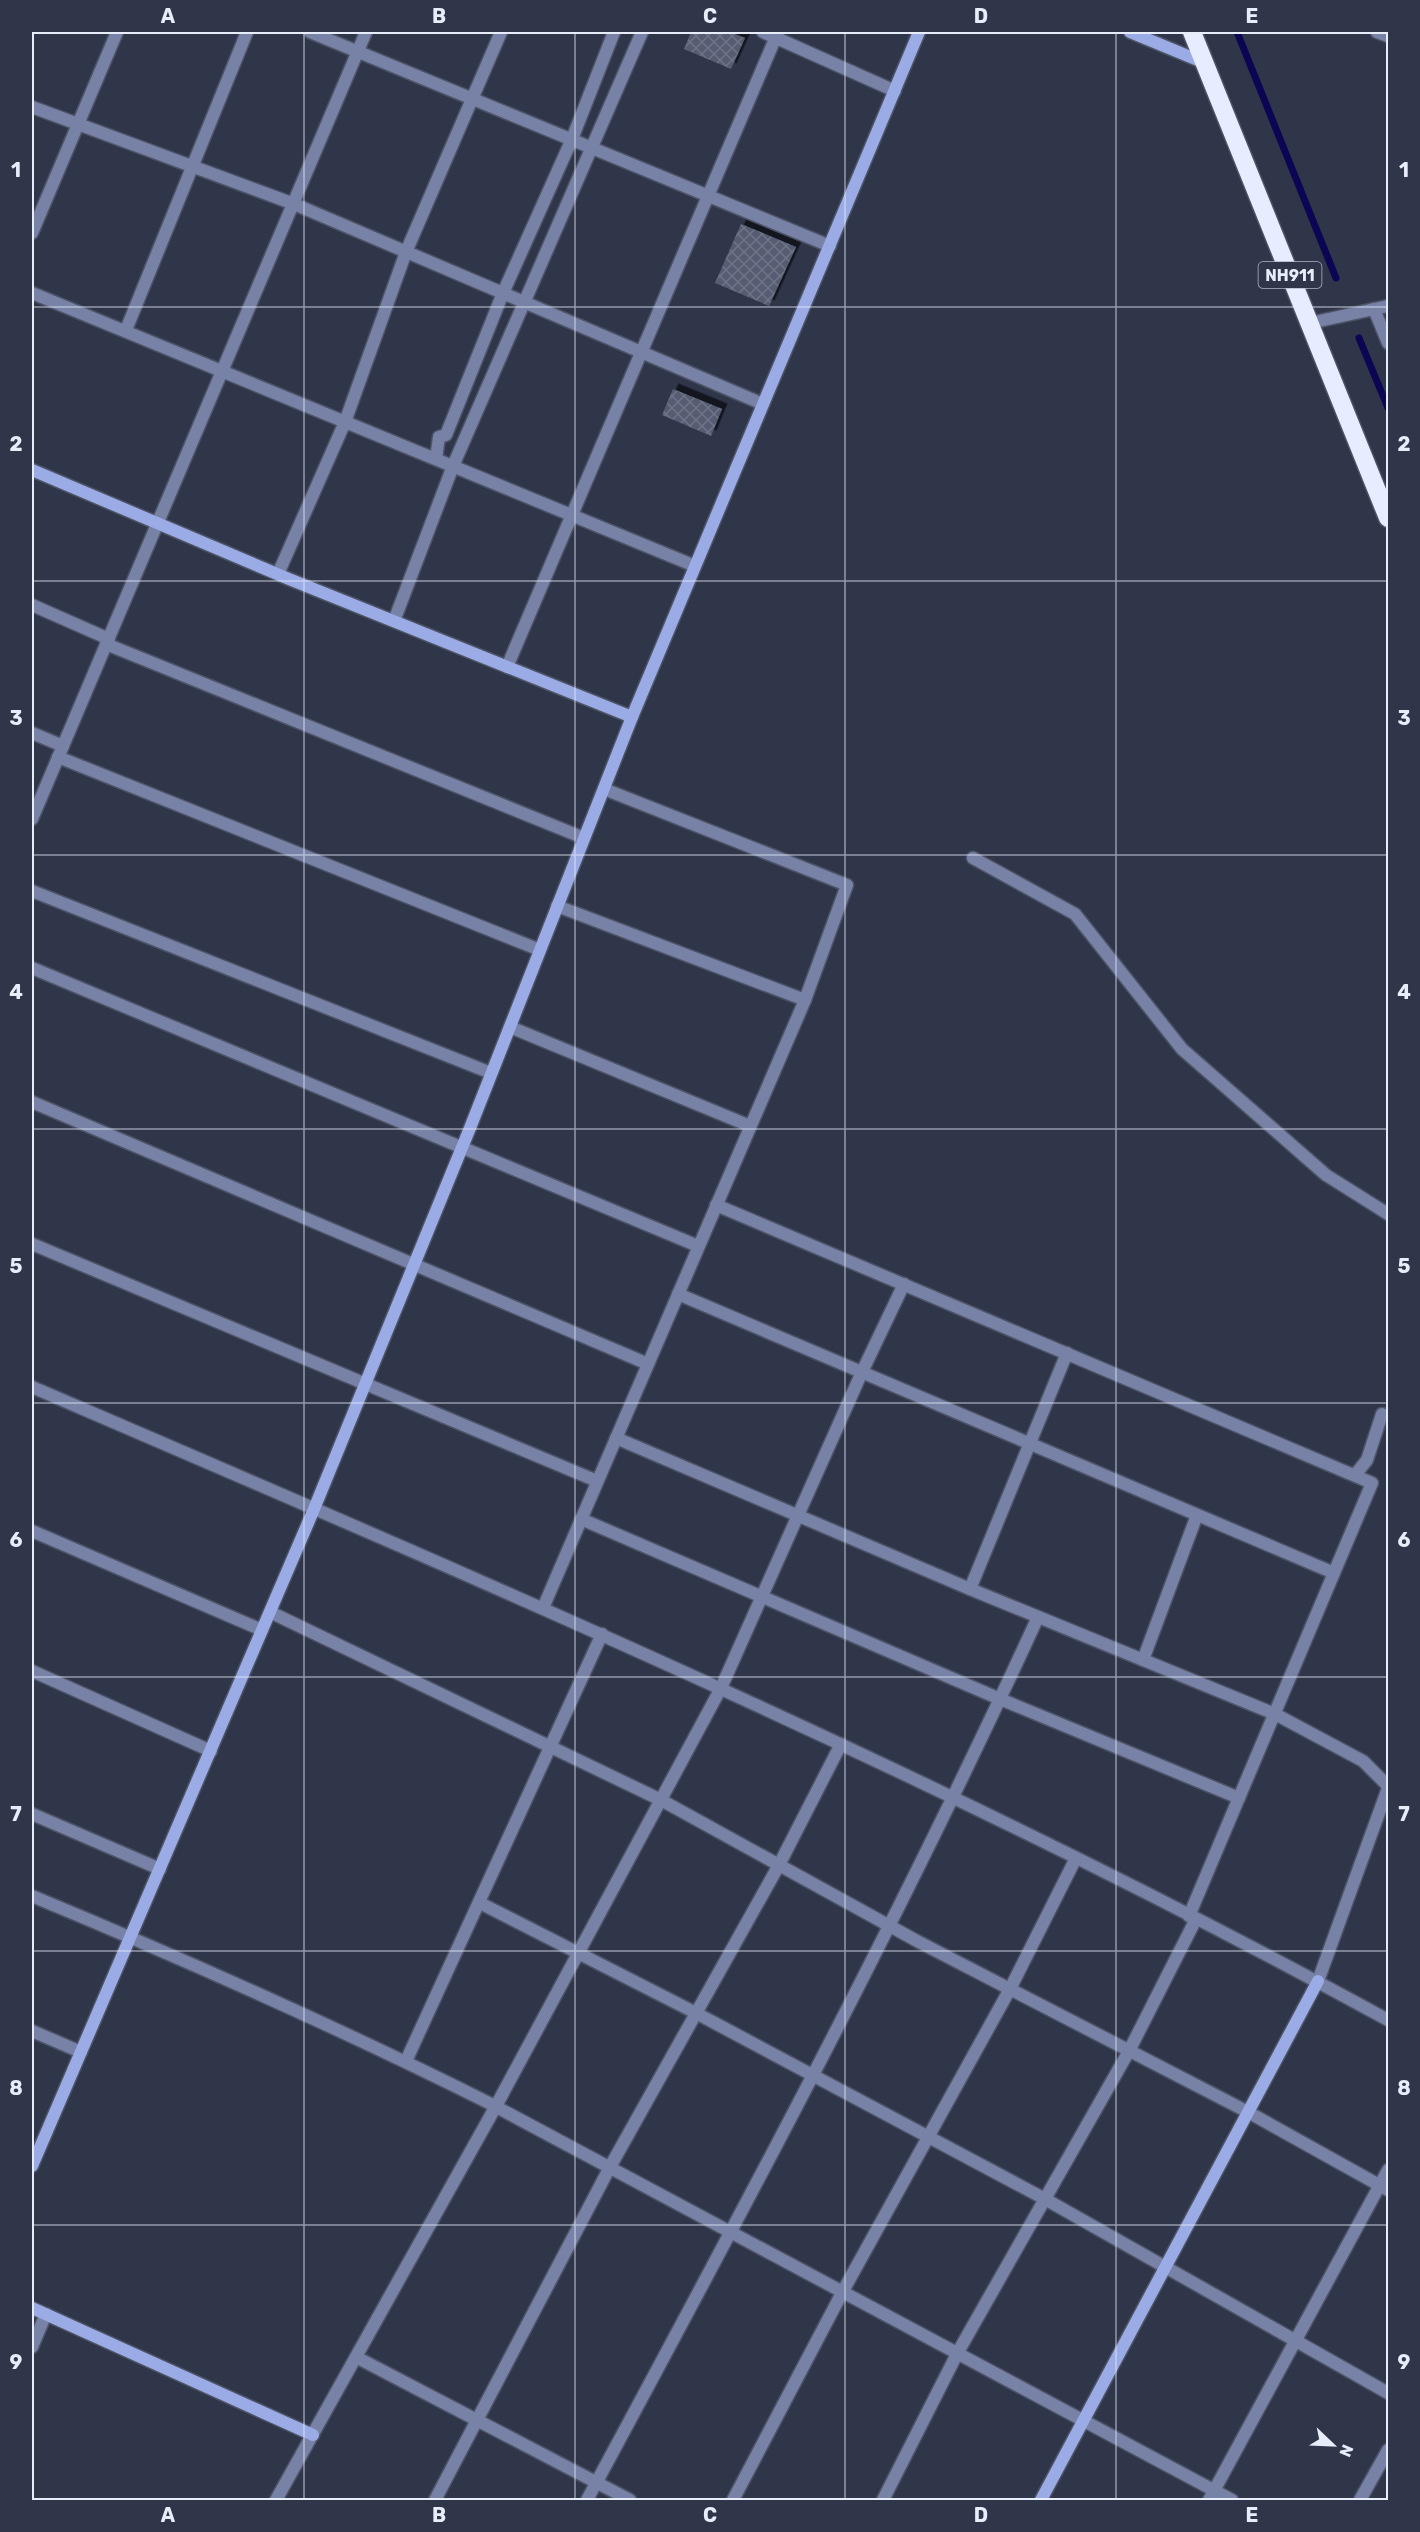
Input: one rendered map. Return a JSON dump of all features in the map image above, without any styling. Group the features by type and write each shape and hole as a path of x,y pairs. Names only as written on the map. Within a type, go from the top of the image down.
{"highway":[{"name":"NH911","path":"1192,32 1389,518"}],"street":[{"path":"32,232 117,32"},
{"path":"126,330 247,32"},
{"path":"310,32 830,246"},
{"path":"32,819 366,32"},
{"path":"278,574 345,422 406,252 501,32"},
{"path":"436,459 439,437 446,435 503,292 572,139 614,32"},
{"path":"394,621 453,466 642,32"},
{"path":"764,32 777,34 895,91"},
{"path":"32,2166 314,1509 510,1027 632,717 920,32"},
{"path":"1131,32 1205,63"},
{"path":"1377,32 1389,36"},
{"path":"507,666 640,351 710,197 777,34"},
{"path":"32,106 191,168 294,204 763,404"},
{"path":"32,293 695,566"},
{"path":"1310,324 1388,306"},
{"path":"1374,309 1389,343"},
{"path":"32,470 278,574 632,717"},
{"path":"32,605 108,642 585,838"},
{"path":"32,733 61,751 540,950"},
{"path":"543,1608 805,1000 847,885 604,789"},
{"path":"973,858 1075,914 1182,1049 1326,1175 1389,1214"},
{"path":"32,891 491,1073"},
{"path":"557,906 805,1000"},
{"path":"32,968 698,1246"},
{"path":"510,1027 750,1126"},
{"path":"32,1102 648,1364"},
{"path":"716,1204 1372,1483 1239,1798 1193,1917 1129,2051 958,2352 883,2500"},
{"path":"32,1244 597,1481"},
{"path":"276,2500 496,2106 721,1688 862,1372 904,1284"},
{"path":"678,1294 1334,1573"},
{"path":"970,1589 1067,1353"},
{"path":"32,1387 543,1608 721,1688 1076,1858 1318,1981 1389,2020"},
{"path":"1355,1476 1367,1460 1382,1414"},
{"path":"615,1438 970,1589 1275,1714 1363,1761 1389,1787 1318,1981 1041,2500"},
{"path":"1143,1660 1197,1515"},
{"path":"581,1519 1000,1699 1239,1798"},
{"path":"32,1531 262,1630"},
{"path":"270,1612 661,1800 890,1927 1248,2112 1384,2187"},
{"path":"587,2500 890,1927 954,1798 1038,1617"},
{"path":"406,2061 602,1634"},
{"path":"32,1671 211,1750"},
{"path":"435,2500 479,2421 610,2167 779,1865 841,1744"},
{"path":"32,1814 160,1869"},
{"path":"733,2500 843,2291 1010,1989 1076,1858"},
{"path":"32,1896 131,1937 406,2061 496,2106 1084,2420 1212,2496 1232,2500"},
{"path":"480,1903 696,2013 1045,2199 1389,2393"},
{"path":"32,2031 81,2052"},
{"path":"1212,2496 1384,2187 1389,2170"},
{"path":"32,2308 313,2435"},
{"path":"32,2347 46,2314"},
{"path":"356,2356 630,2500"},
{"path":"1360,2500 1389,2450"}],"building":[{"path":"691,32 730,32 745,38 731,69 684,49"},
{"path":"741,224 796,247 769,306 715,283"},
{"path":"673,389 722,409 711,436 662,415"}],"waterway":[{"path":"1237,32 1336,278"},
{"path":"1359,338 1388,408"}]}
